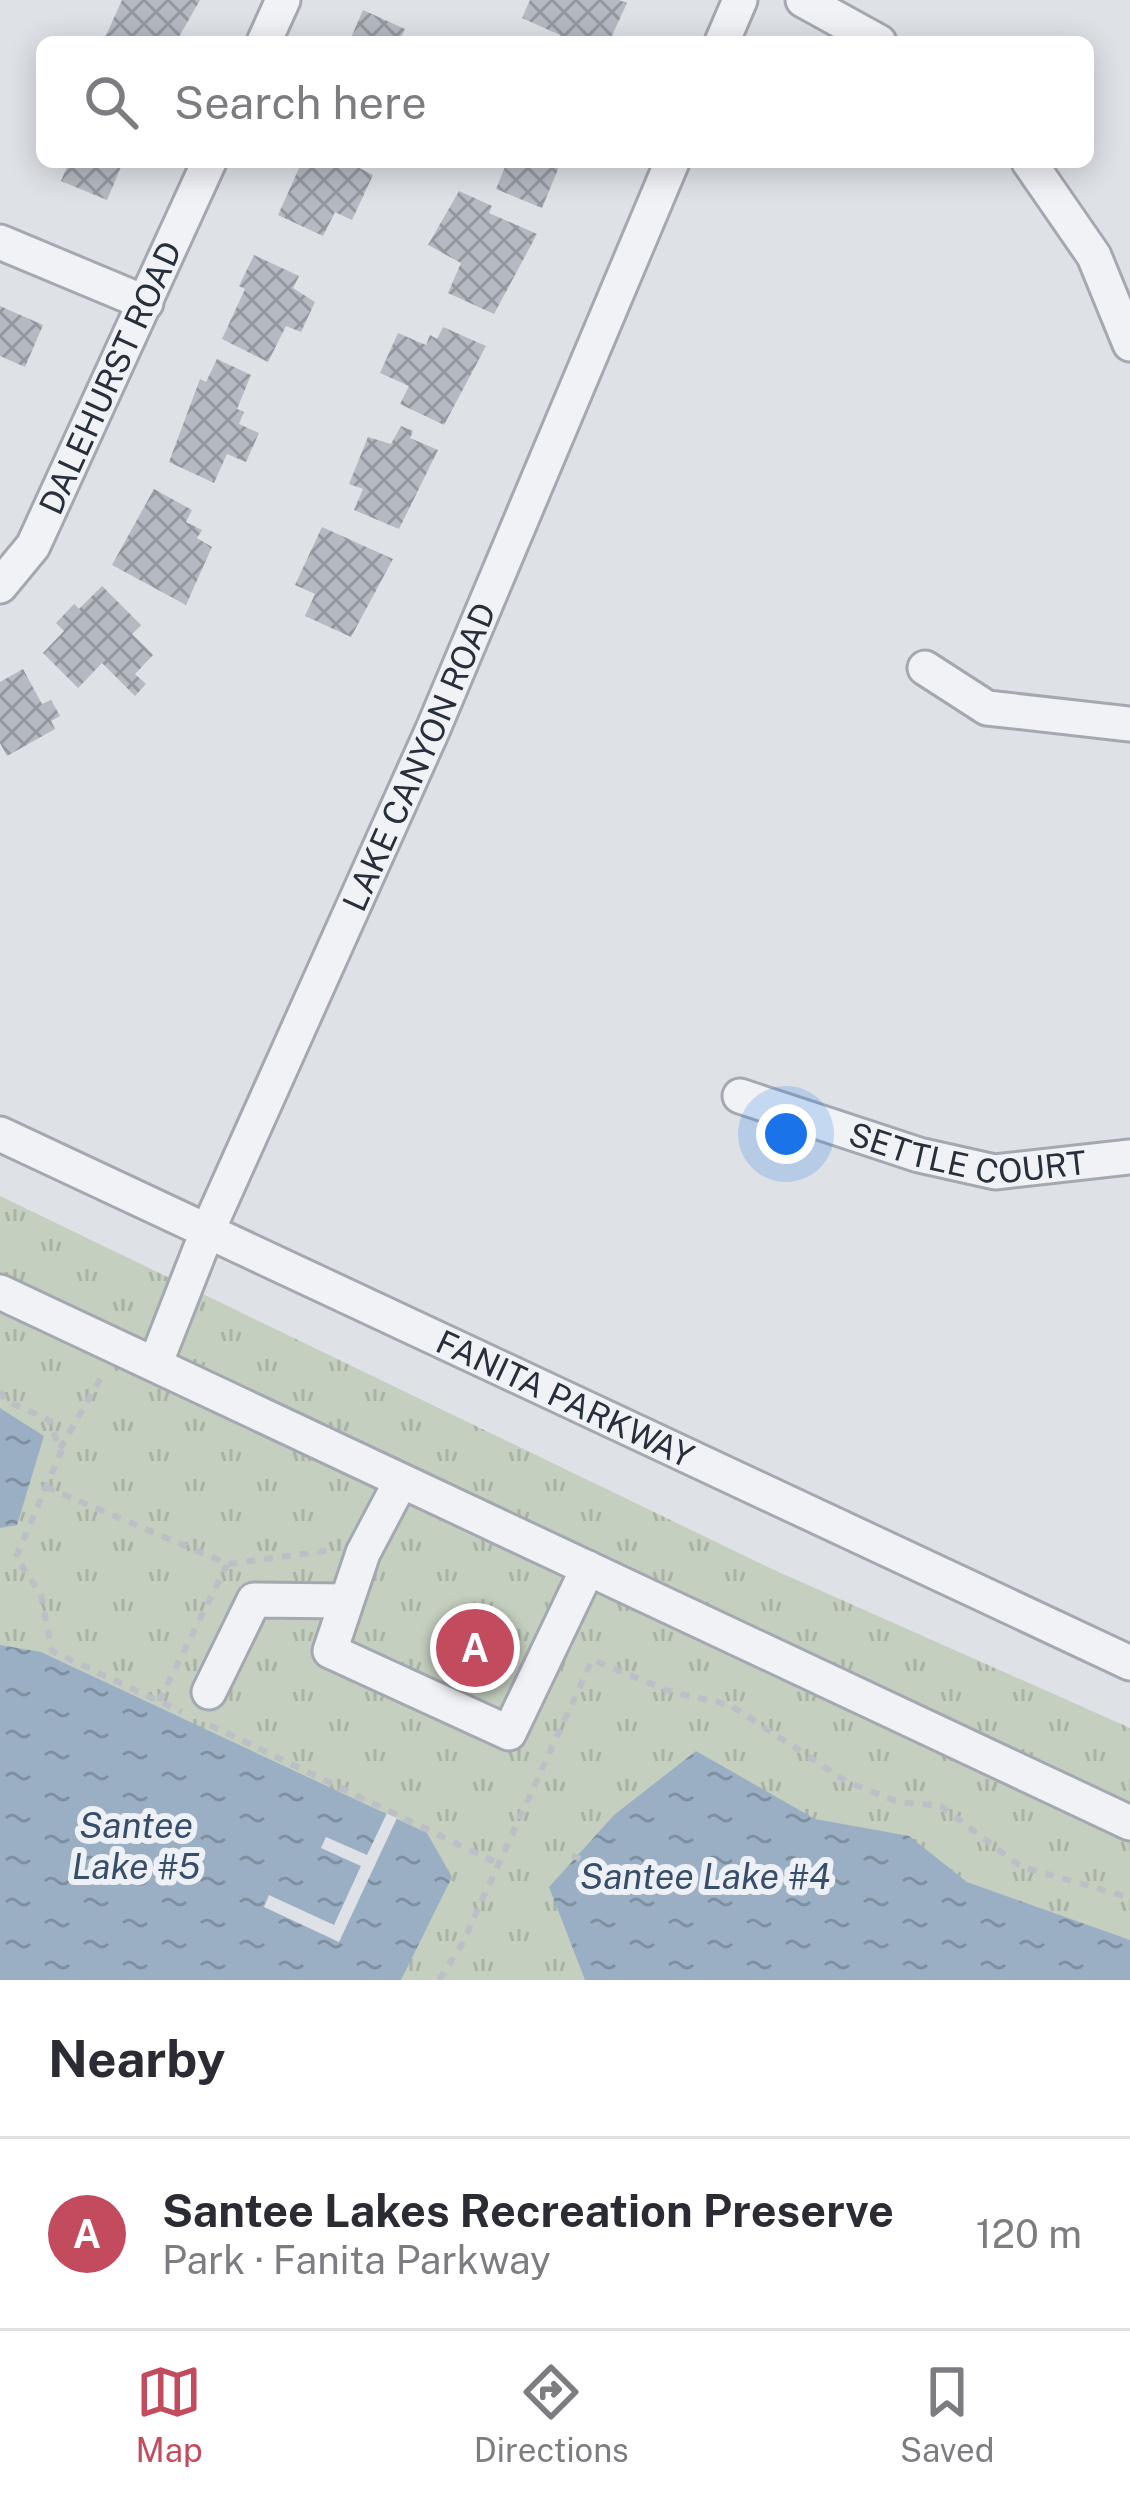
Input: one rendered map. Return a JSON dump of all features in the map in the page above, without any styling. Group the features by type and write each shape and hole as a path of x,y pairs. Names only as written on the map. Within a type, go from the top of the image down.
{"street":[{"path":"267,36 283,0"},
{"path":"725,36 740,0"},
{"path":"803,0 868,36"},
{"name":"DALEHURST ROAD","path":"0,586 33,546 206,168"},
{"name":"LAKE CANYON ROAD","path":"158,1356 207,1232 433,729 669,168"},
{"path":"1033,168 1094,256 1130,344"},
{"path":"0,242 146,303"},
{"path":"925,668 987,708 1130,724"},
{"name":"SETTLE COURT","path":"740,1096 919,1155 995,1172 1130,1157"},
{"name":"FANITA PARKWAY","path":"0,1134 1130,1663"},
{"path":"0,1292 120,1346 158,1356 401,1481 1130,1822"},
{"path":"401,1481 362,1553 330,1651 509,1733 588,1568"},
{"path":"209,1692 254,1600 346,1601"}],"path":[{"path":"120,1346 60,1448 16,1557 41,1595 52,1651 499,1864"},
{"path":"0,1391 5,1400 49,1420 60,1448"},
{"path":"46,1487 228,1564 346,1548"},
{"path":"159,1701 228,1564"},
{"path":"439,1980 463,1944 592,1660 672,1692 730,1705 846,1781 898,1802 940,1806 1020,1866 1130,1898"},
{"path":"572,1855 644,1893"}],"green space":[{"path":"0,1196 772,1569 1130,1728 1130,1980 0,1980"}],"water":[{"path":"0,1408 44,1436 17,1525 0,1528"},
{"name":"Santee Lake #5","path":"0,1645 41,1652 427,1833 452,1877 401,1980 0,1980"},
{"name":"Santee Lake #4","path":"696,1751 815,1819 909,1836 967,1882 1130,1940 1130,1980 585,1980 549,1887 614,1815"}],"pier":[{"path":"387,1813 397,1818 339,1942 264,1907 269,1895 334,1925 361,1866 321,1848 326,1837 367,1855"}],"building":[{"path":"122,0 200,0 179,36 106,36"},
{"path":"530,0 627,3 612,36 560,36 522,18"},
{"path":"363,10 405,29 402,36 352,36"},
{"path":"66,168 120,168 107,200 61,181"},
{"path":"299,168 360,168 373,175 352,220 335,212 323,236 278,215"},
{"path":"505,168 559,168 542,208 496,189"},
{"path":"459,191 492,206 489,213 537,234 494,314 448,293 461,263 428,245"},
{"path":"254,255 299,276 293,288 315,302 301,332 286,326 268,362 222,339 245,289 239,286"},
{"path":"0,306 43,325 25,367 0,356"},
{"path":"443,327 486,346 444,425 400,404 409,386 380,373 398,333 426,345 430,335 437,339"},
{"path":"217,359 251,375 237,409 244,412 239,424 259,433 246,462 227,454 214,483 169,462 200,379 206,382"},
{"path":"401,426 413,431 410,438 438,450 399,529 354,510 363,489 349,484 368,437 391,444"},
{"path":"154,489 192,510 186,522 202,530 197,538 212,547 186,605 112,565"},
{"path":"322,527 393,559 351,637 305,616 315,594 295,585"},
{"path":"102,586 141,625 132,634 153,655 135,674 146,684 135,696 102,663 78,688 43,653 64,631 56,623"},
{"path":"23,669 42,704 51,700 60,716 51,721 55,729 7,756 0,743 0,682"}],"place":[{"name":"Santee Lakes Recreation Preserve","path":"475,1648"}]}
